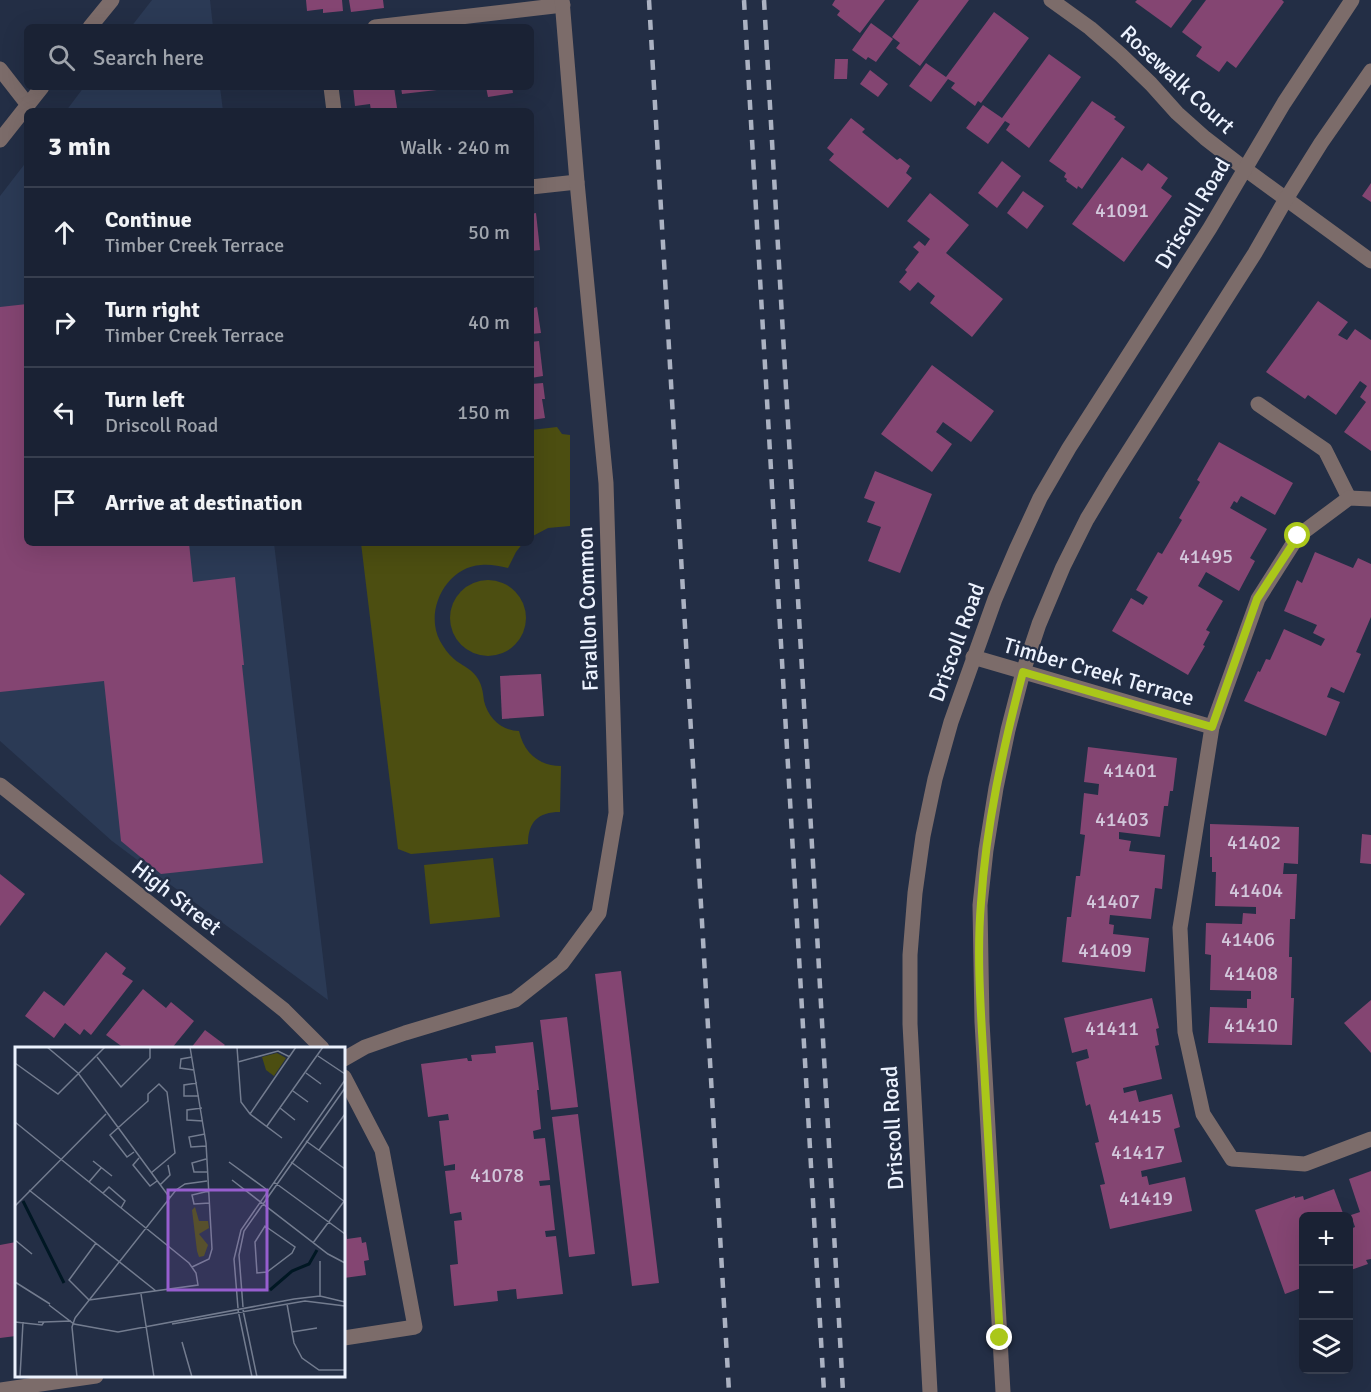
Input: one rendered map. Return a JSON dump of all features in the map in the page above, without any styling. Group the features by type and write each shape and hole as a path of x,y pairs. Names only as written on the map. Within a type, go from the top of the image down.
{"street":[{"path":"92,24 112,0"},
{"name":"Rosewalk Court","path":"1051,0 1090,28 1121,55 1205,138 1245,170 1371,261"},
{"name":"Driscoll Road","path":"930,1392 910,1024 910,955 923,836 951,722 994,599 1046,488 1069,448 1182,273 1284,103 1352,0"},
{"path":"397,24 562,2"},
{"name":"Farallon Common","path":"345,1058 365,1047 405,1033 514,1000 562,963 599,913 616,813 606,483 562,2"},
{"path":"0,69 28,105"},
{"path":"1003,1392 982,1022 980,905 996,788 1023,672 1043,614 1087,519 1255,253 1321,143 1371,71"},
{"path":"26,108 40,90"},
{"path":"331,90 334,108"},
{"path":"0,140 24,110"},
{"path":"534,187 577,182"},
{"path":"1258,404 1325,450 1348,498 1371,499"},
{"name":"Timber Creek Terrace","path":"1348,498 1298,536 1257,599 1212,727 1180,928 1185,1032 1203,1114 1232,1159 1305,1164 1371,1139"},
{"name":"Timber Creek Terrace","path":"973,657 1212,727"},
{"name":"High Street","path":"0,785 284,1010 321,1047"},
{"path":"345,1079 382,1150 415,1326 345,1338"},
{"path":"0,1390 89,1377"}],"shaded area":[{"path":"152,0 210,0 213,24 133,24"},
{"path":"82,90 220,90 223,108 68,108"},
{"path":"24,165 24,546 274,546 328,1000 112,841 0,741 0,196"},
{"path":"557,427 562,434 570,435 570,526 548,528 534,535 534,430"},
{"path":"361,546 521,546 508,568 481,565 469,568 448,582 437,604 436,629 446,651 476,676 492,718 507,729 519,731 529,752 539,761 561,766 560,812 540,816 532,824 528,844 411,854 398,849"},
{"path":"488,580 503,583 515,591 523,603 526,618 523,633 515,645 503,653 488,656 473,653 461,645 453,633 450,618 453,603 461,591 473,583"},
{"path":"493,858 500,917 430,924 424,865"}],"building":[{"path":"306,0 342,0 343,11 323,13 323,9 307,11"},
{"path":"349,0 383,0 384,8 351,12"},
{"path":"835,0 885,0 860,33 837,15 840,11 832,5"},
{"path":"919,0 969,0 920,66 896,48 900,43 892,37"},
{"path":"1137,0 1192,0 1171,28 1135,2"},
{"path":"1206,0 1282,0 1284,2 1236,68 1227,61 1219,72 1196,56 1202,47 1182,32"},
{"path":"994,12 1029,38 981,103 978,101 975,106 951,88 955,83 948,79 931,102 909,86 926,63 946,77"},
{"path":"871,23 893,39 876,62 868,57 866,60 852,50"},
{"path":"1049,54 1081,77 1029,148 1006,130 1010,124 1005,121 988,144 966,128 983,105 1002,118"},
{"path":"835,59 848,59 847,79 834,79"},
{"path":"870,70 888,84 878,97 860,84"},
{"path":"353,90 394,90 397,108 371,108 370,104 355,106"},
{"path":"401,90 437,90 402,94"},
{"path":"487,90 512,90 513,93 488,97"},
{"path":"1092,101 1116,117 1114,119 1125,127 1082,189 1078,186 1077,189 1066,181 1064,177 1066,173 1049,161"},
{"path":"851,118 865,129 862,132 897,160 900,158 910,166 906,173 912,178 888,208 829,160 834,154 827,148"},
{"path":"1122,157 1142,171 1148,163 1168,178 1161,188 1172,196 1124,262 1072,224"},
{"path":"1002,161 1021,176 997,208 978,193"},
{"path":"1371,183 1371,202 1362,196"},
{"path":"1023,191 1044,206 1027,229 1007,213"},
{"path":"930,193 969,225 946,253 1003,299 972,337 930,303 935,296 918,282 910,291 899,282 919,252 913,247 919,241 925,246 930,239 907,221"},
{"path":"534,213 536,213 540,250 534,251"},
{"path":"1318,301 1348,322 1338,335 1347,340 1355,329 1371,340 1371,451 1344,432 1366,402 1360,397 1367,386 1360,381 1336,415 1308,395 1305,399 1266,372"},
{"path":"24,304 24,546 189,546 193,582 235,577 263,863 161,874 121,841 104,681 0,692 0,307"},
{"path":"537,307 541,333 534,334 534,308"},
{"path":"539,341 543,376 534,378 534,342"},
{"path":"932,365 994,411 971,442 943,422 936,432 952,444 932,472 881,434"},
{"path":"543,383 545,399 542,399 545,418 534,420 534,384"},
{"path":"1219,442 1293,483 1275,515 1241,496 1230,508 1267,529 1250,558 1255,561 1239,591 1206,572 1198,586 1223,601 1206,630 1210,632 1203,645 1205,646 1188,675 1112,631 1131,598 1143,605 1148,597 1136,590 1158,552 1162,554 1182,520 1179,518 1200,482 1197,480"},
{"path":"875,471 932,494 900,573 868,561 881,527 867,522 875,502 864,498"},
{"path":"1315,552 1353,568 1358,558 1371,564 1371,617 1356,652 1361,654 1344,693 1331,687 1327,697 1340,702 1326,736 1244,701 1258,671 1260,672 1266,659 1270,660 1284,629 1321,646 1325,639 1313,633 1317,625 1284,611 1297,580 1302,583"},
{"path":"541,674 544,716 502,719 500,676"},
{"path":"1088,747 1177,758 1173,791 1170,791 1168,806 1164,806 1160,837 1119,832 1119,839 1131,841 1129,851 1165,855 1162,889 1155,888 1151,919 1110,915 1109,924 1114,925 1113,934 1149,938 1145,972 1062,962 1067,917 1071,917 1076,876 1080,876 1085,835 1080,834 1084,793 1098,795 1099,784 1084,782"},
{"path":"1210,824 1299,827 1298,864 1284,863 1283,874 1297,874 1295,919 1290,919 1291,998 1294,998 1292,1045 1208,1043 1210,1007 1247,1008 1247,999 1251,999 1251,991 1210,990 1211,955 1205,954 1206,923 1242,924 1243,913 1256,914 1256,907 1215,906 1216,872 1212,872 1212,857 1210,857"},
{"path":"1362,834 1371,835 1371,864 1360,863"},
{"path":"0,874 25,894 0,926"},
{"path":"106,952 126,968 122,974 133,981 91,1035 84,1029 80,1035 65,1023 54,1038 25,1016 44,991 64,1006"},
{"path":"621,971 659,1283 632,1286 595,974"},
{"path":"143,989 166,1008 171,1002 194,1021 173,1047 123,1047 106,1035"},
{"path":"1152,998 1159,1028 1156,1029 1159,1045 1155,1046 1162,1079 1123,1088 1124,1093 1136,1090 1139,1102 1172,1094 1180,1127 1174,1129 1182,1162 1141,1171 1142,1177 1147,1176 1149,1185 1185,1177 1192,1211 1110,1229 1100,1185 1105,1184 1095,1143 1099,1142 1090,1104 1086,1106 1076,1062 1089,1058 1087,1049 1072,1053 1064,1018"},
{"path":"1371,1000 1371,1053 1344,1023"},
{"path":"567,1017 578,1107 551,1110 540,1020"},
{"path":"205,1030 225,1045 223,1047 192,1047"},
{"path":"533,1042 541,1129 533,1131 534,1139 545,1138 550,1180 539,1181 540,1186 550,1185 555,1230 545,1231 546,1237 556,1236 563,1294 517,1299 516,1289 497,1291 498,1301 454,1306 450,1265 458,1264 454,1221 462,1220 461,1212 450,1214 445,1171 455,1170 455,1164 444,1166 439,1121 449,1120 448,1114 428,1117 421,1064 467,1058 468,1061 472,1061 471,1055 496,1053 495,1046"},
{"path":"578,1114 595,1254 569,1257 552,1117"},
{"path":"1371,1171 1371,1259 1366,1260 1368,1264 1353,1269 1353,1228 1355,1227 1353,1214 1360,1212 1349,1179"},
{"path":"1334,1189 1343,1212 1299,1212 1299,1289 1285,1294 1255,1210 1295,1196 1295,1198 1303,1196 1304,1200"},
{"path":"345,1227 347,1239 361,1237 362,1243 366,1242 369,1260 364,1261 366,1275 345,1278"},
{"path":"15,1242 15,1336 0,1338 0,1245"}],"railway":[{"path":"649,0 729,1392"},
{"path":"744,0 824,1392"},
{"path":"764,0 843,1392"}],"route":[{"path":"1000,1338 982,1022 980,905 996,788 1023,672 1212,727 1257,599 1298,536"}]}
